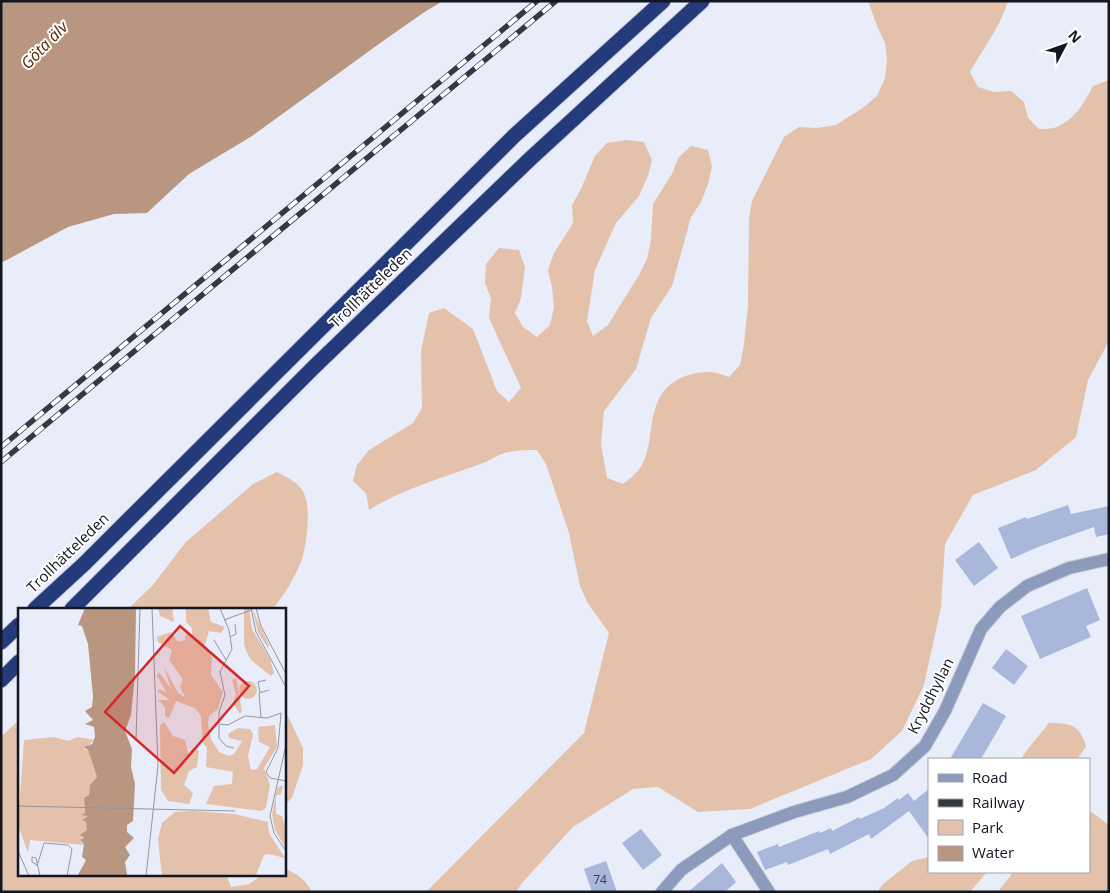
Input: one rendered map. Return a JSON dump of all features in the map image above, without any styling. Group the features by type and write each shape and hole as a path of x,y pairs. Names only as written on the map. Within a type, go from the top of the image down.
{"highway":[{"name":"Trollhätteleden","path":"36,608 91,557 514,136 664,1"},
{"name":"Trollhätteleden","path":"73,608 314,367 530,159 702,1"},
{"path":"1,642 18,626"},
{"path":"1,680 18,663"}],"street":[{"name":"Kryddhyllan","path":"662,892 681,870 732,835 794,812 847,797 892,775 925,746 945,711 981,629 1000,607 1027,586 1069,568 1109,559"},
{"path":"732,835 770,892"}],"green space":[{"path":"868,1 1008,1 996,29 970,72 978,87 994,92 1011,91 1024,102 1028,118 1039,129 1055,128 1065,123 1079,109 1093,86 1109,80 1109,341 1088,380 1076,437 1036,470 973,495 945,544 941,607 924,685 902,731 871,759 750,809 698,812 658,787 633,789 573,827 516,892 426,892 584,733 609,633 587,602 580,586 569,533 546,464 537,450 504,453 486,462 396,495 369,510 366,493 353,481 357,465 369,450 413,423 422,408 421,351 429,313 444,308 473,329 497,391 509,402 521,388 489,318 491,299 485,283 486,264 499,248 519,250 525,267 521,298 515,313 523,327 537,337 550,325 554,307 548,270 554,253 573,223 572,205 595,156 607,143 626,140 644,142 652,160 648,176 639,196 616,223 595,270 587,321 593,336 608,325 647,259 651,240 653,204 672,174 678,158 691,146 708,150 712,166 708,184 701,202 691,217 672,286 651,318 636,369 604,411 601,444 607,478 623,484 636,473 643,462 647,452 654,412 664,391 684,376 701,372 712,372 729,377 740,365 748,306 749,218 752,201 784,137 799,127 817,128 836,125 877,96 885,78 887,60 885,43"},
{"path":"277,472 300,487 307,504 308,524 302,559 293,578 276,605 273,608 129,608 153,585 185,543 253,484"},
{"path":"285,710 303,748 303,765 292,798 285,804"},
{"path":"18,721 18,876 227,876 231,887 249,884 260,876 285,876 285,869 300,877 312,892 1,892 1,737"},
{"path":"1049,723 1074,727 1081,734 1086,747 1078,758 1022,758"},
{"path":"1090,811 1109,825 1109,892 998,892 1012,873 1090,873"},
{"path":"928,857 928,873 986,873 970,892 877,892 882,885 912,861"}],"water":[{"name":"Göta älv","path":"1,1 443,1 383,41 252,136 189,174 147,213 114,214 68,227 1,263"}],"building":[{"path":"1068,505 1071,514 1109,506 1109,534 1096,537 1094,527 1011,559 998,528 1026,517 1027,519"},
{"path":"979,542 998,568 974,586 955,560"},
{"path":"1087,588 1100,620 1086,626 1091,637 1040,659 1021,616"},
{"path":"1006,649 1028,666 1014,685 992,668"},
{"path":"983,703 1006,716 982,758 951,758"},
{"path":"928,790 928,838 909,811 871,839 869,834 830,854 828,849 788,865 787,862 765,870 757,852 778,844 779,847 819,831 820,833 831,828 832,831 859,817 860,819 884,808 908,793 914,801"},
{"path":"641,829 662,855 643,870 622,843"},
{"path":"606,861 617,892 592,892 584,869"},
{"path":"722,863 736,882 725,892 688,892"}],"railway":[{"path":"1,447 537,1"},
{"path":"1,462 556,1"}]}
